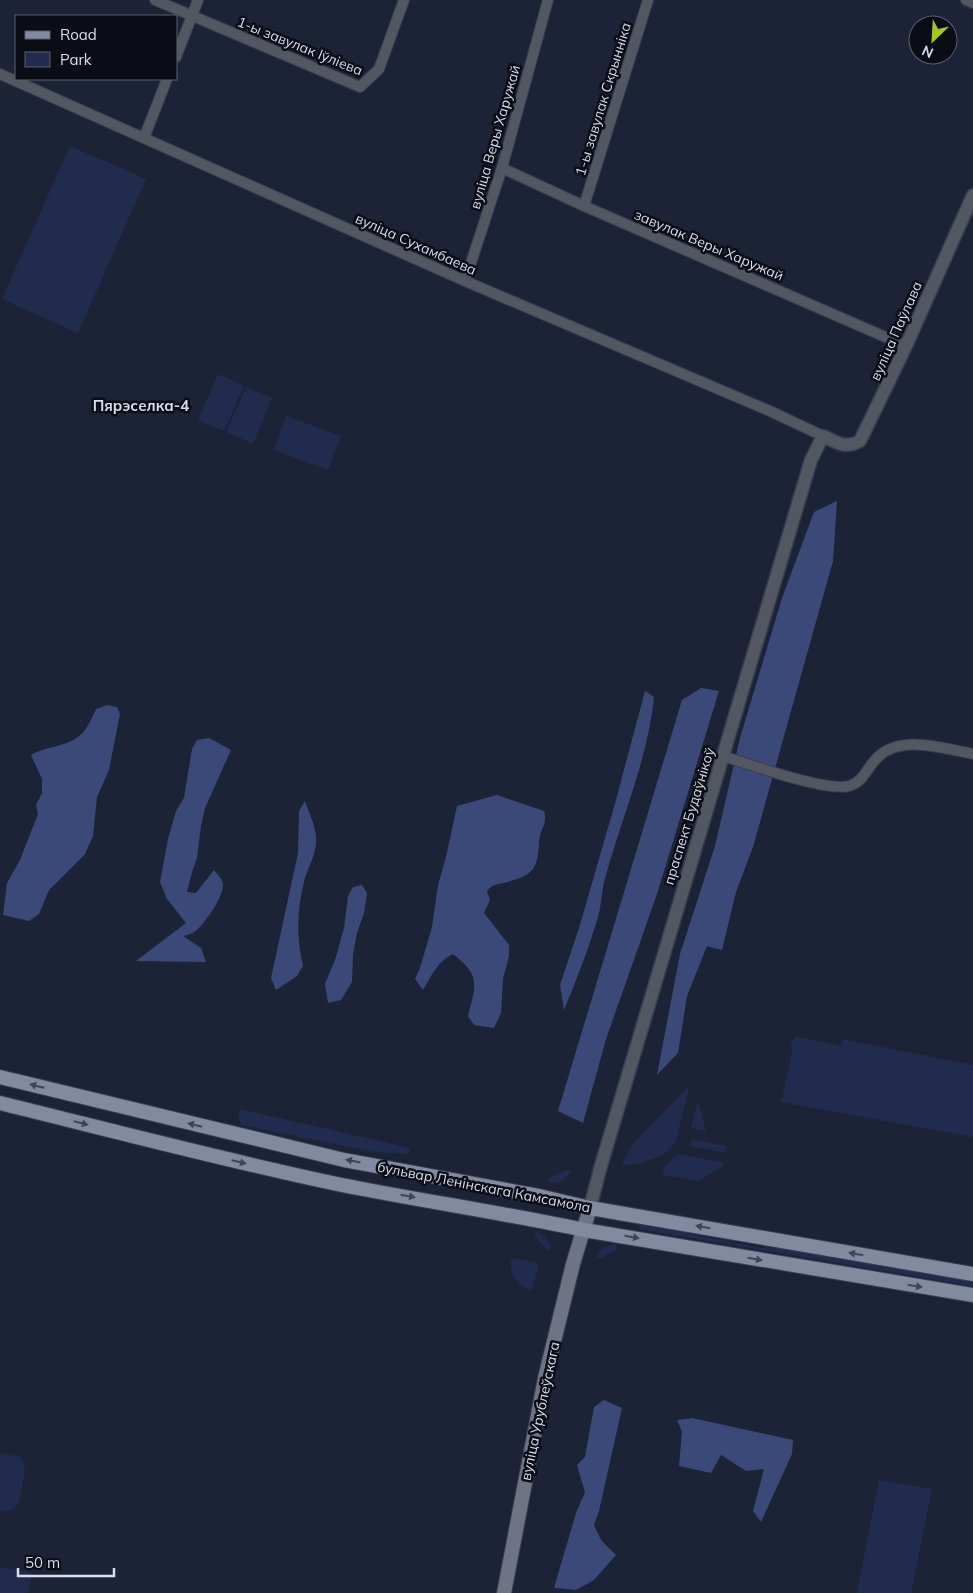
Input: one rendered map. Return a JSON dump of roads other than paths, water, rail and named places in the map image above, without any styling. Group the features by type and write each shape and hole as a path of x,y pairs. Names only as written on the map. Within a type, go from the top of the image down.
{"main road":[{"name":"бульвар Ленінскага Камсамола","path":"0,1077 344,1160 539,1196 590,1208 973,1274"},
{"name":"бульвар Ленінскага Камсамола","path":"0,1103 342,1185 534,1219 584,1230 973,1296"},
{"name":"вуліца Урублеўскага","path":"504,1593 545,1378 573,1264 590,1208"}],"street":[{"path":"155,0 192,16"},
{"path":"178,52 198,0"},
{"name":"1-ы завулак Іўліева","path":"192,16 360,88 379,69 404,0"},
{"name":"вуліца Веры Харужай","path":"465,281 502,168 548,0"},
{"name":"1-ы завулак Скрынніка","path":"584,206 648,0"},
{"path":"966,0 973,3"},
{"name":"вуліца Сухамбаева","path":"0,74 465,281 772,412 823,436"},
{"path":"144,138 168,80"},
{"name":"завулак Веры Харужай","path":"502,168 584,206 906,346"},
{"name":"вуліца Паўлава","path":"823,436 840,444 851,446 860,441 906,346 973,195"},
{"name":"праспект Будаўнікоў","path":"590,1208 811,460 823,436"},
{"path":"723,756 784,774 838,787 849,786 860,781 878,757 891,748 903,744 922,745 973,754"}],"district":[{"name":"Пярэселка-4","path":"141,406"}]}
